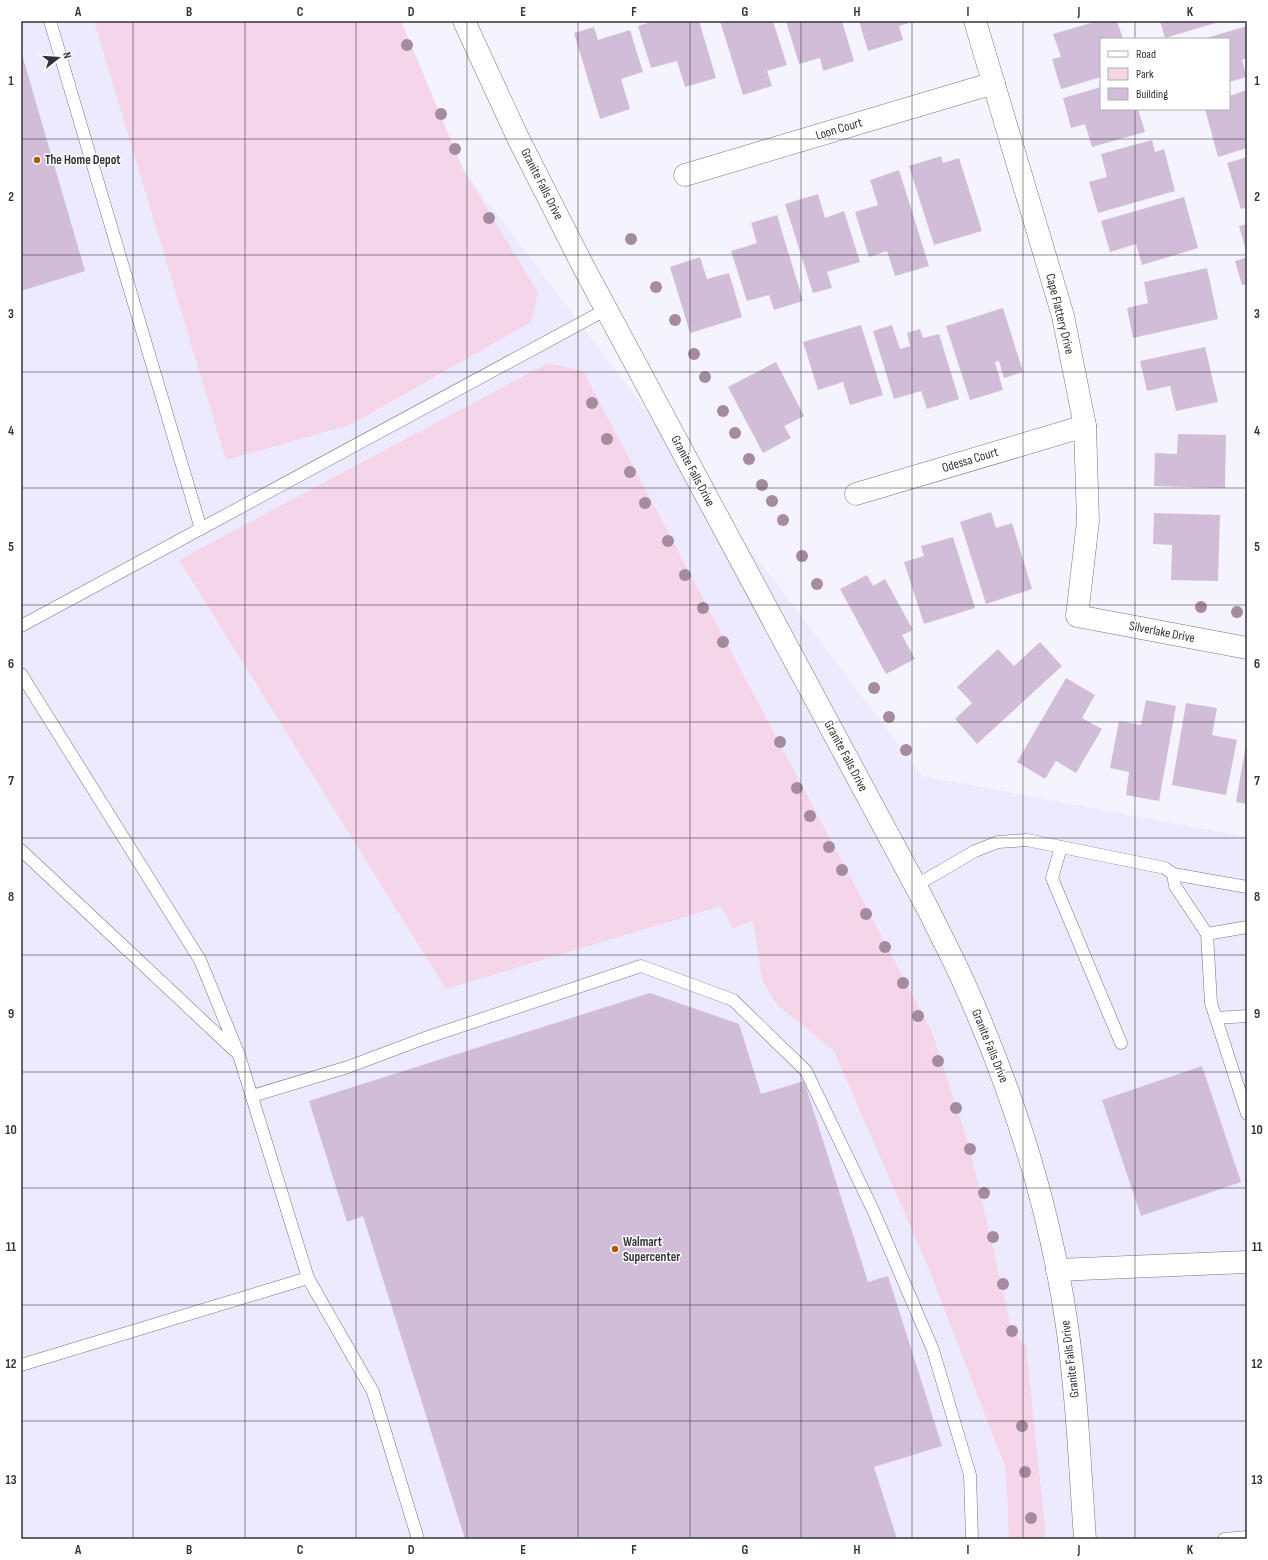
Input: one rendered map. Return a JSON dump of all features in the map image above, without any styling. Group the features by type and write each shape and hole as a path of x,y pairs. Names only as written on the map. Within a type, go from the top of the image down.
{"street":[{"name":"Granite Falls Drive","path":"464,21 518,138 580,260 915,886 964,981 998,1064 1027,1149 1050,1236 1067,1324 1075,1391 1085,1539"},
{"name":"Cape Flattery Drive","path":"975,21 1063,316 1085,426 1088,521 1077,616"},
{"name":"Loon Court","path":"685,175 994,83"},
{"name":"Odessa Court","path":"856,494 1085,426"},
{"name":"Silverlake Drive","path":"1077,616 1247,648"},
{"path":"1057,1270 1247,1262"}],"lane":[{"path":"50,21 201,529"},
{"path":"21,626 607,309"},
{"path":"21,674 200,960 239,1055 308,1278 373,1392 418,1539"},
{"path":"915,886 975,850 998,842 1027,840 1165,868 1173,874 1247,887"},
{"path":"1061,847 1052,878 1121,1043"},
{"path":"21,850 239,1055"},
{"path":"1173,874 1175,886 1207,934 1211,1003 1245,1101 1247,1114"},
{"path":"1207,934 1247,927"},
{"path":"252,1096 348,1068 425,1038 641,966 733,1000 806,1071 873,1210 935,1358 970,1475 972,1539"},
{"path":"1216,1018 1247,1016"},
{"path":"21,1366 308,1278"},
{"path":"1224,1539 1247,1537"}],"shaded area":[{"path":"21,21 401,21 463,169 922,776 1247,837 1247,1539 21,1539"}],"green space":[{"path":"94,21 401,21 463,169 538,293 531,322 350,425 226,460"},
{"path":"548,363 583,371 932,1032 970,1149 1012,1331 1026,1345 1046,1539 1009,1539 1006,1469 928,1267 834,1051 776,1004 762,979 753,921 733,928 721,906 446,989 179,560"}],"building":[{"path":"654,21 699,21 716,78 685,87 677,61 651,68 638,26"},
{"path":"720,21 773,21 787,65 767,71 772,86 743,95"},
{"path":"786,21 842,21 854,61 823,71 820,58 799,64"},
{"path":"859,21 909,21 909,23 899,26 903,40 868,51"},
{"path":"1098,21 1117,21 1123,38 1100,38 1100,77 1061,89 1052,59 1061,57 1053,34"},
{"path":"1160,21 1222,21 1165,38"},
{"path":"1247,26 1247,58 1242,60 1247,77 1230,82 1230,38 1206,38"},
{"path":"594,27 598,40 630,30 643,72 621,79 630,109 600,119 574,33"},
{"name":"The Home Depot","path":"21,51 85,271 21,291"},
{"path":"1100,87 1100,110 1138,110 1145,132 1092,147 1085,124 1071,128 1063,98"},
{"path":"1247,90 1247,148 1218,157 1205,110 1230,110 1230,96"},
{"path":"1152,140 1155,152 1164,149 1175,191 1098,213 1089,182 1107,177 1101,154"},
{"path":"941,156 943,163 959,158 982,231 934,245 909,166"},
{"path":"1247,157 1247,207 1241,209 1227,163"},
{"path":"899,170 929,266 895,276 887,251 869,257 855,212 878,205 870,180"},
{"path":"818,194 825,218 844,211 860,262 827,272 832,288 813,293 785,204"},
{"path":"1184,197 1198,248 1142,265 1136,244 1110,252 1101,221"},
{"path":"777,215 803,301 774,310 769,295 747,301 731,251 757,243 751,223"},
{"path":"1247,224 1247,254 1239,226"},
{"path":"700,257 707,279 729,273 742,317 690,333 670,267"},
{"path":"1247,257 1247,284 1242,285 1235,261"},
{"path":"1207,268 1218,319 1133,338 1127,308 1148,303 1144,282"},
{"path":"1003,308 1023,372 1004,378 999,361 995,362 1003,390 970,400 946,326"},
{"path":"861,325 883,395 850,405 843,382 818,390 803,342"},
{"path":"892,325 900,349 910,346 907,333 920,329 923,338 939,334 959,399 927,409 921,391 894,399 873,331"},
{"path":"1205,347 1218,402 1176,411 1170,386 1147,391 1140,361"},
{"path":"776,362 804,416 784,426 791,438 763,453 728,387"},
{"path":"1178,434 1226,435 1225,488 1154,486 1155,453 1177,454"},
{"path":"991,512 996,528 1012,523 1032,589 986,604 960,522"},
{"path":"1154,513 1220,515 1218,581 1171,580 1172,545 1153,544"},
{"path":"953,537 975,608 924,624 904,562 924,556 921,546"},
{"path":"867,575 873,586 885,579 913,630 902,635 915,659 886,674 840,589"},
{"path":"1040,642 1062,666 977,744 955,719 972,703 957,687 998,649 1014,666"},
{"path":"1066,678 1095,695 1082,718 1102,729 1076,773 1056,761 1045,779 1017,762"},
{"path":"1146,700 1176,706 1159,801 1126,795 1129,772 1110,768 1119,721 1141,725"},
{"path":"1186,703 1217,708 1212,735 1237,740 1226,795 1172,785"},
{"path":"1247,744 1247,804 1236,802"},
{"name":"Walmart Supercenter","path":"650,993 739,1024 761,1094 804,1081 868,1282 888,1276 942,1446 874,1467 897,1539 465,1539 363,1216 347,1222 309,1101"},
{"path":"1202,1066 1241,1182 1141,1216 1102,1100"}],"place":[{"name":"The Home Depot","path":"37,160"},
{"name":"Walmart Supercenter","path":"615,1249"}]}
